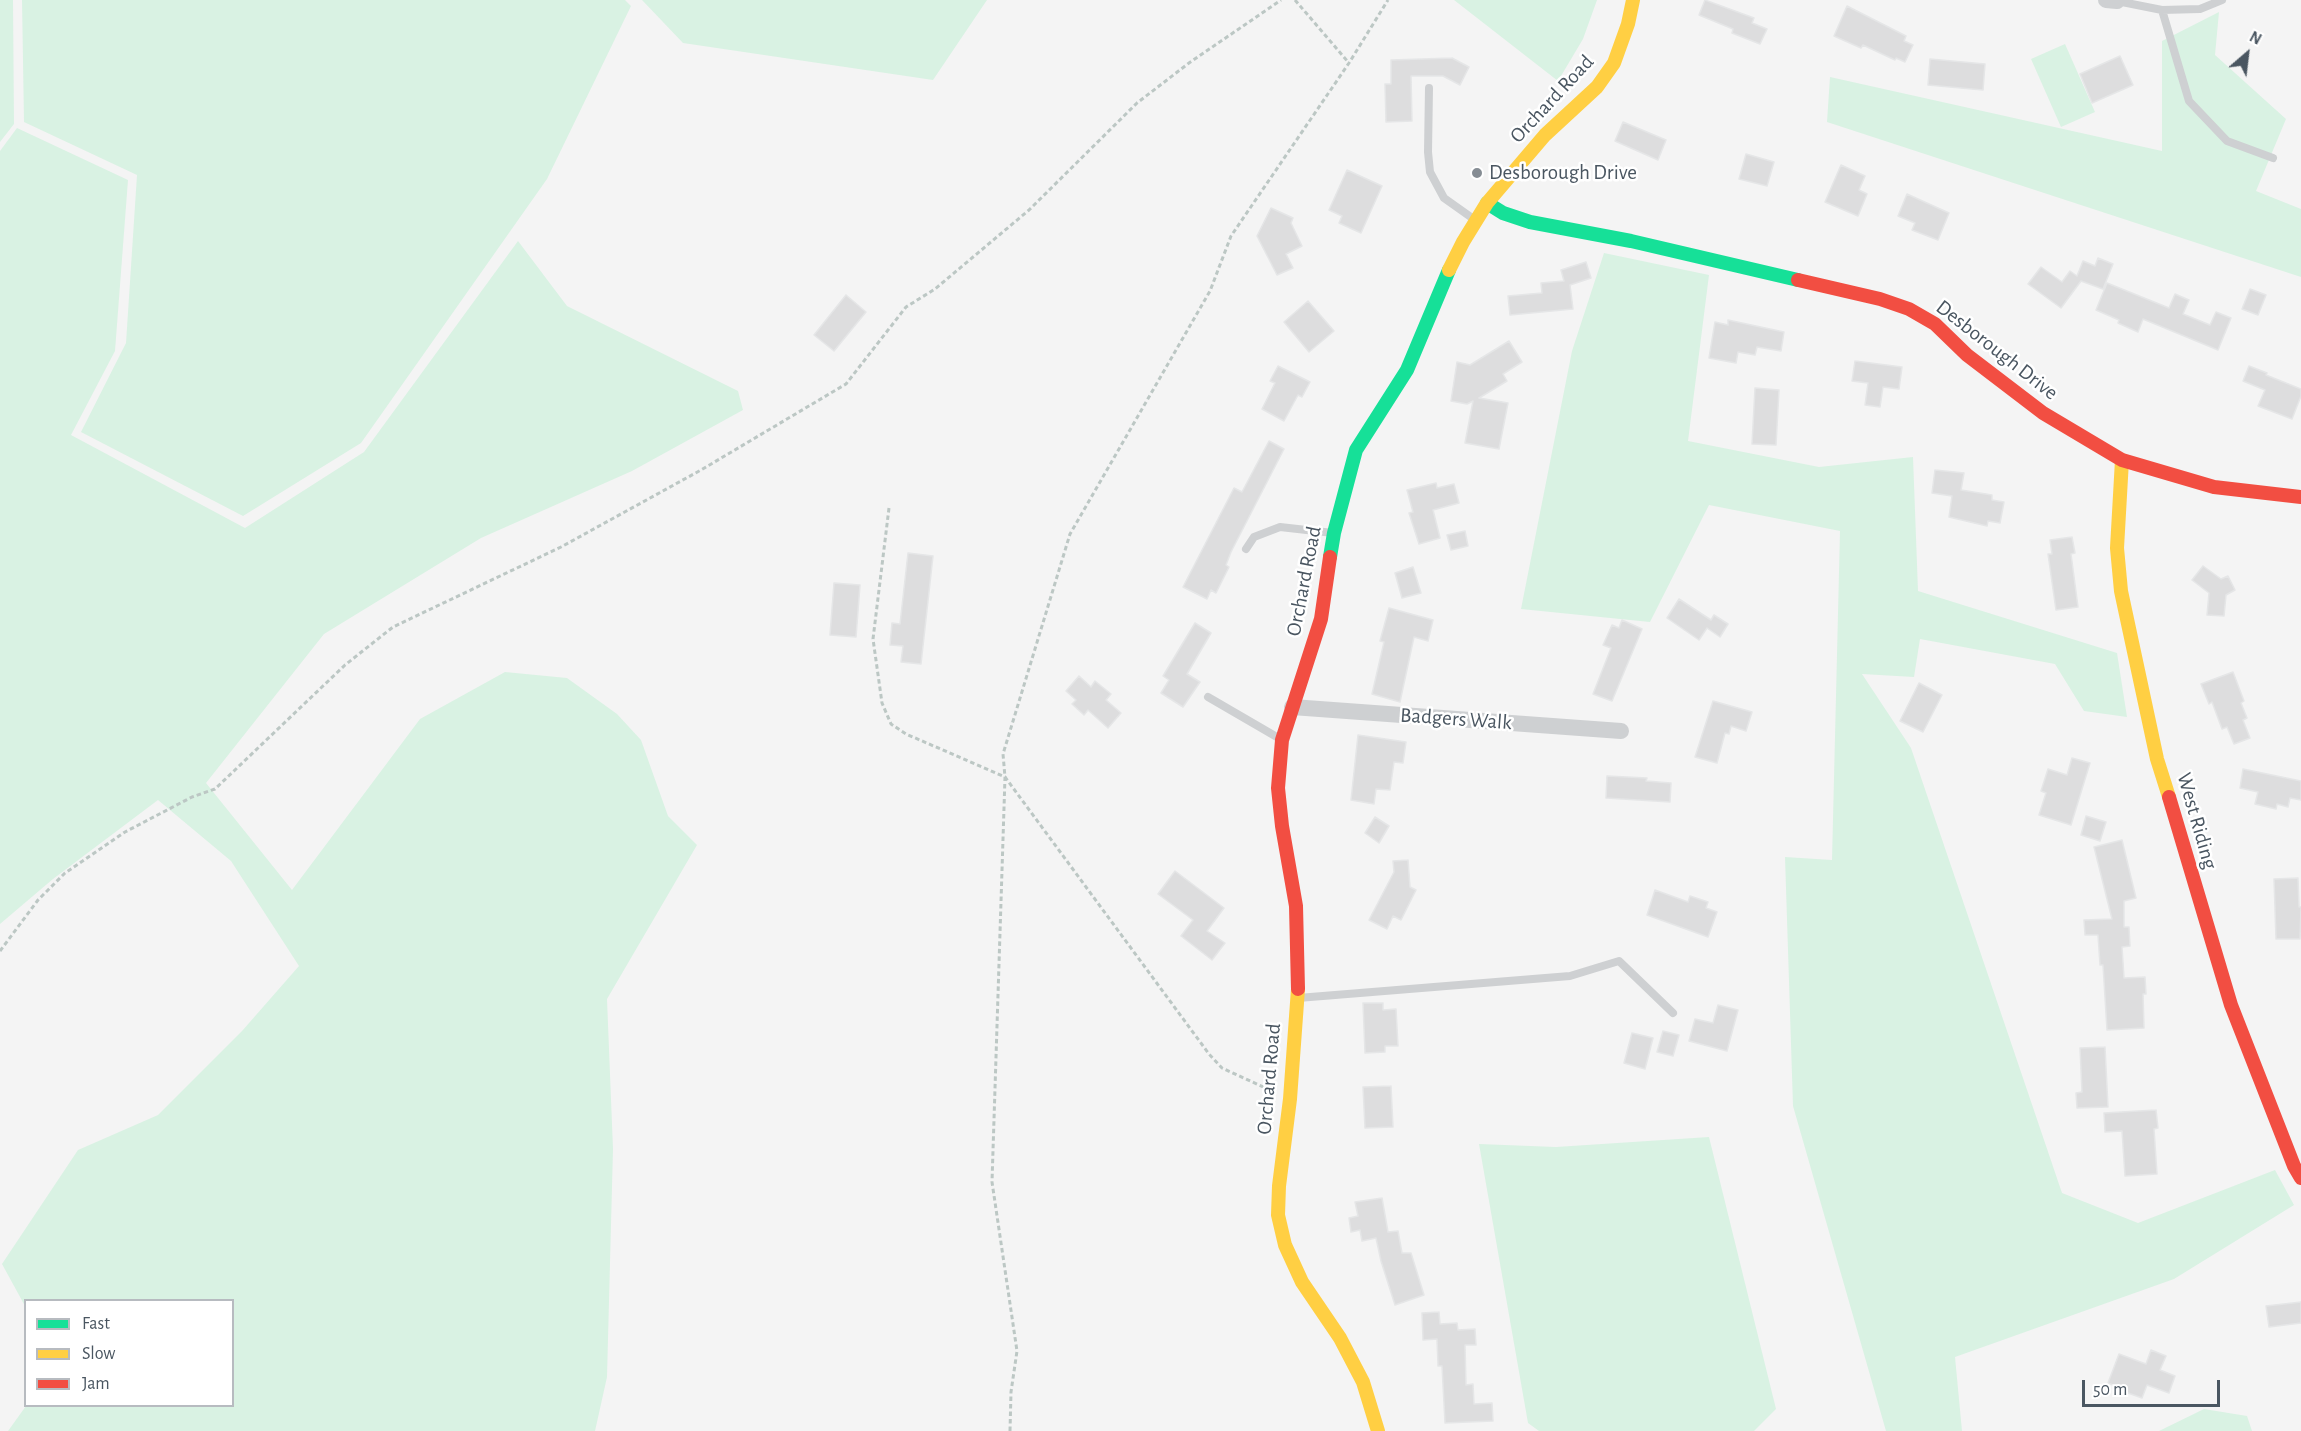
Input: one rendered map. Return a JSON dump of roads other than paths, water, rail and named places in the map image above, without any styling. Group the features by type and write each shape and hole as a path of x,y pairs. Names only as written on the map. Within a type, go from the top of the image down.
{"street":[{"name":"Orchard Road","path":"1378,1431 1363,1382 1340,1338 1302,1282 1286,1245 1278,1215 1298,998 1296,906 1278,788 1282,740 1321,619 1334,533 1356,450 1407,370 1437,296 1463,242 1487,203 1545,135 1597,87 1614,63 1628,24 1633,0"},
{"path":"2106,0 2117,1"},
{"name":"Desborough Drive","path":"1487,203 1503,213 1530,222 1631,241 1880,299 1909,309 1935,324 1966,355 2043,413 2122,460 2214,487 2301,497"},
{"name":"West Riding","path":"2122,460 2117,548 2121,591 2157,759 2231,1005 2294,1166 2301,1178"},
{"name":"Badgers Walk","path":"1292,707 1621,731"}],"lane":[{"path":"2117,1 2162,10 2200,9 2222,0"},
{"path":"2162,10 2189,101 2227,141 2273,158"},
{"path":"1430,88 1428,152 1430,172 1444,198 1476,221"},
{"path":"1246,549 1254,537 1280,527 1334,533"},
{"path":"1208,697 1282,740"},
{"path":"1298,998 1570,976 1619,961 1673,1013"}],"place":[{"name":"Desborough Drive","path":"1477,173"}]}
